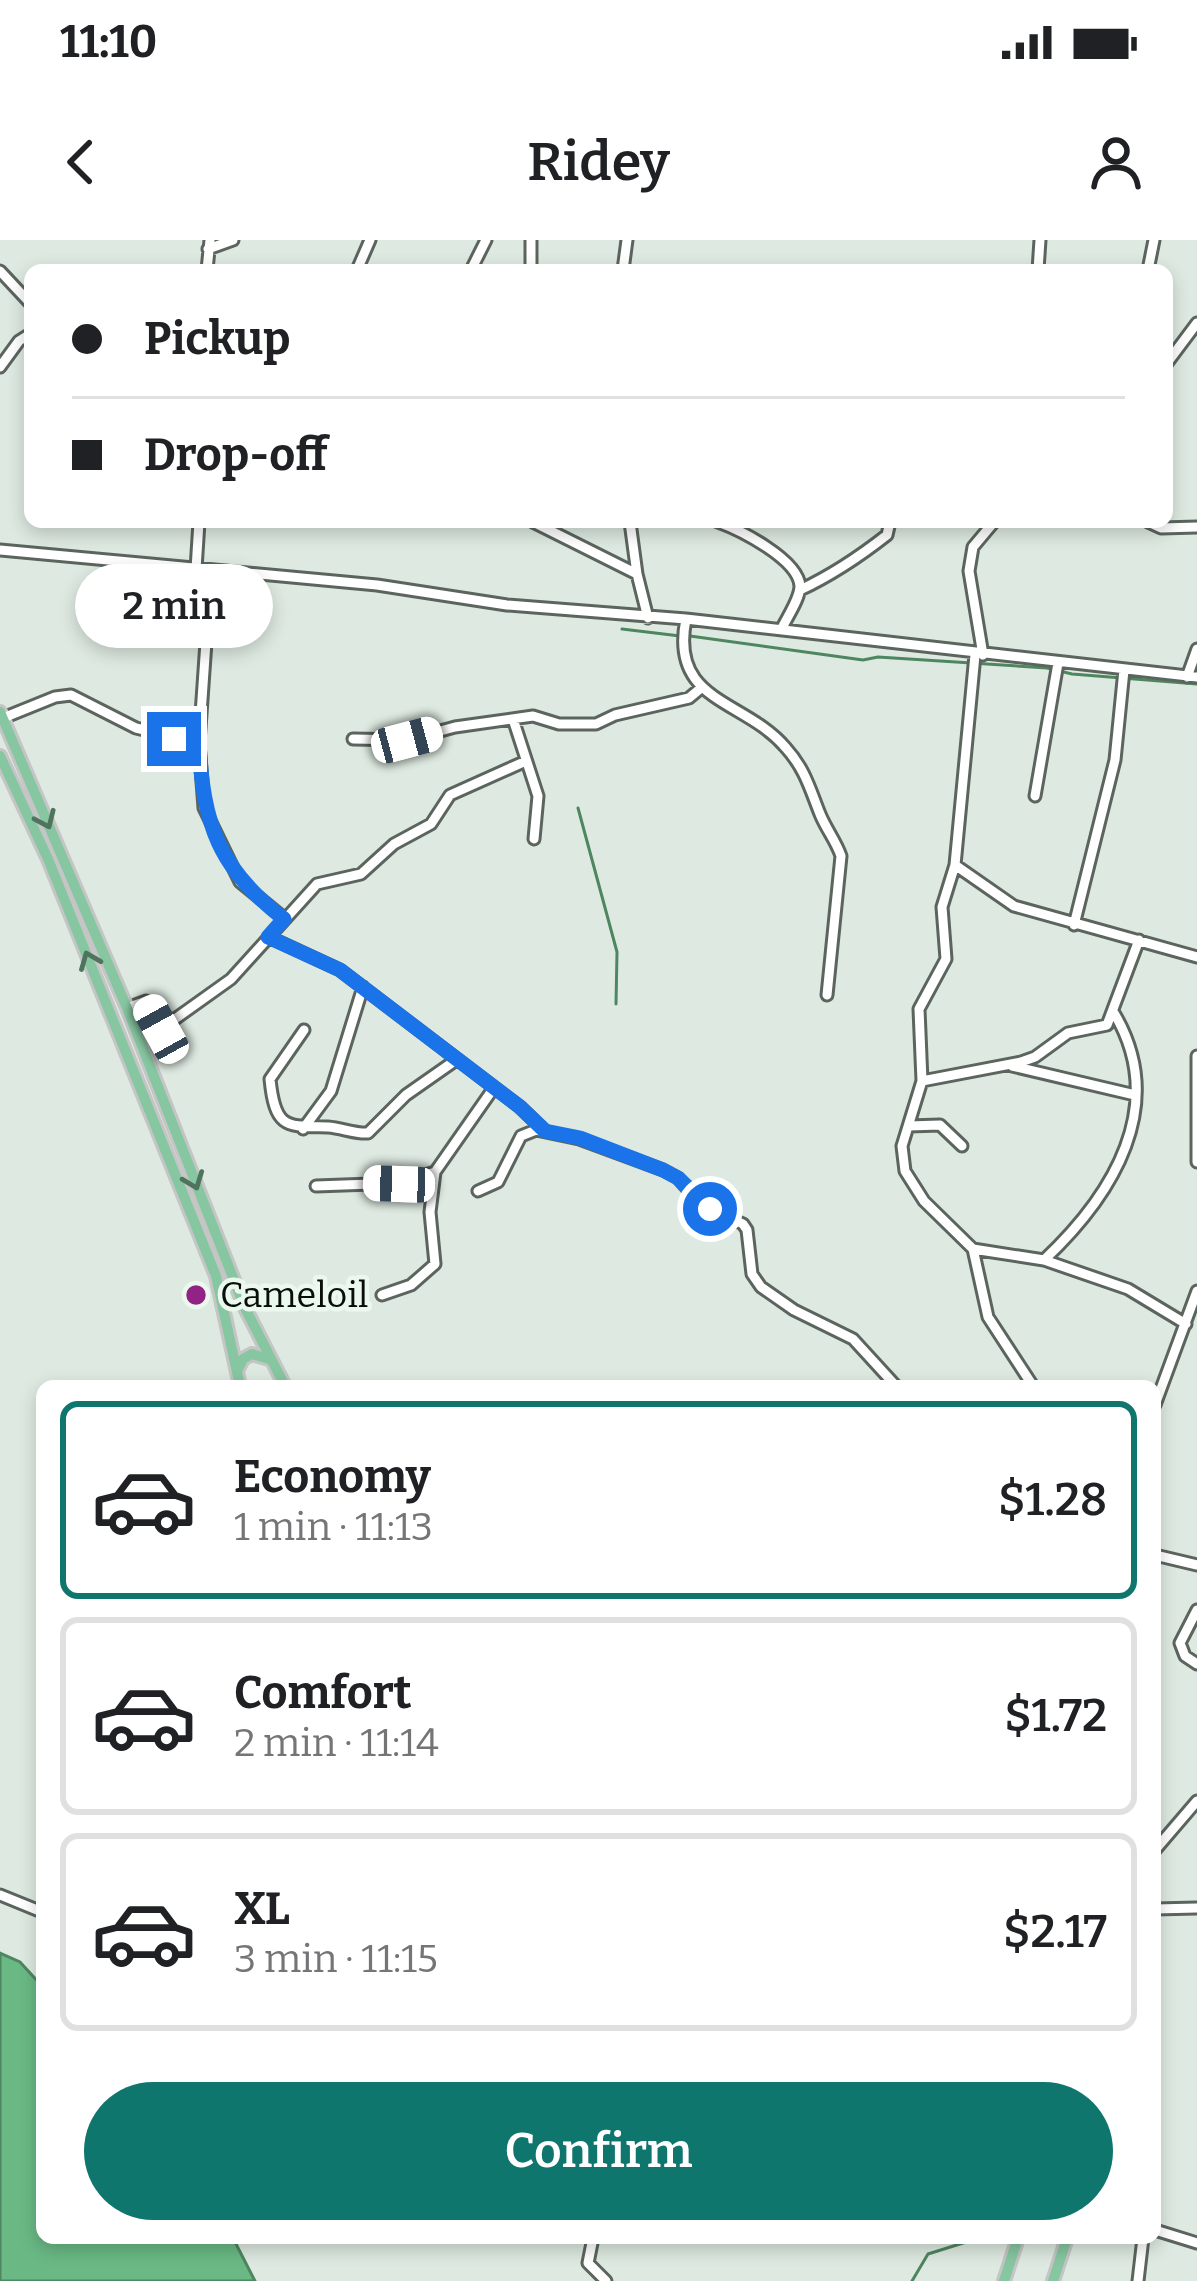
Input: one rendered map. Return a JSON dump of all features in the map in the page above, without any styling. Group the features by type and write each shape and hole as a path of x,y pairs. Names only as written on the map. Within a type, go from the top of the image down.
{"main road":[{"path":"1,715 127,1008 231,1275 282,1380"},
{"path":"0,756 48,859 216,1276 239,1380"},
{"path":"239,1380 239,1364 252,1354 263,1354 273,1365"},
{"path":"1004,2281 1016,2244"},
{"path":"1054,2281 1065,2244"}],"street":[{"path":"209,244 232,240"},
{"path":"0,271 24,297"},
{"path":"1173,355 1197,323"},
{"path":"0,367 24,338"},
{"path":"199,528 196,569 206,642 199,742 204,808 241,882 284,919"},
{"path":"545,528 637,574"},
{"path":"631,528 648,618"},
{"path":"731,528 782,558 798,578 800,590 781,630"},
{"path":"800,590 869,550 889,528"},
{"path":"989,528 974,547 969,571 979,655 955,865 942,908 946,959 919,1009 922,1081 901,1155 924,1201 973,1249 988,1317 1029,1380"},
{"path":"0,550 376,585 507,605 686,619 1192,677 1197,649"},
{"path":"686,619 684,654 689,671 701,688 788,749 808,777 822,820 837,844 841,862 827,994"},
{"path":"1035,796 1058,663"},
{"path":"1074,925 1114,760 1124,670"},
{"path":"353,739 407,740 455,727 533,716 560,724 596,724 688,698 701,688"},
{"path":"1,715 71,695 136,728 199,742"},
{"path":"513,719 538,796 534,839"},
{"path":"127,1008 146,1001 161,1029 231,979 317,884 361,874 394,844 431,824 457,790 526,761"},
{"path":"955,865 1014,906 1197,958"},
{"path":"268,937 340,970 545,1131"},
{"path":"922,1081 1035,1058 1068,1033 1102,1028 1114,1012 1139,940"},
{"path":"303,1129 331,1091 363,987"},
{"path":"1044,1260 1106,1192 1133,1122 1137,1076 1130,1040 1114,1012"},
{"path":"304,1030 270,1079 287,1126 368,1133 406,1096 457,1060"},
{"path":"1197,1056 1197,1162"},
{"path":"1007,1065 1136,1094"},
{"path":"382,1295 411,1286 435,1264 430,1212 435,1172 494,1089"},
{"path":"909,1126 940,1125 962,1146"},
{"path":"478,1191 498,1182 526,1131 580,1138 663,1170 678,1178 702,1205 742,1224 747,1230 752,1274 761,1287 794,1310 854,1339 891,1380"},
{"path":"316,1186 399,1184 435,1172"},
{"path":"973,1249 1044,1260 1128,1289 1190,1319"},
{"path":"1161,1390 1197,1291"},
{"path":"1161,1556 1197,1565"},
{"path":"1197,1610 1180,1643 1185,1655 1197,1664"},
{"path":"1161,1843 1197,1802"},
{"path":"0,1894 36,1909"},
{"path":"1161,1909 1197,1908"},
{"path":"1161,2232 1197,2242"},
{"path":"592,2244 588,2263 606,2281"},
{"path":"1138,2281 1143,2244"}],"shaded area":[{"path":"0,1953 20,1962 36,1979 36,2244 236,2244 255,2281 0,2281"}],"waterway":[{"path":"622,629 680,636"},
{"path":"690,636 863,660 878,657 1047,668 1197,684"},
{"path":"578,808 617,952 616,1004"},
{"path":"912,2281 928,2254 960,2244"}],"place":[{"name":"Cameloil","path":"196,1295"}],"route":[{"path":"174,739 199,742 204,808 221,846 241,882 284,919 268,937 340,970 545,1131 580,1138 663,1170 710,1209"}]}
